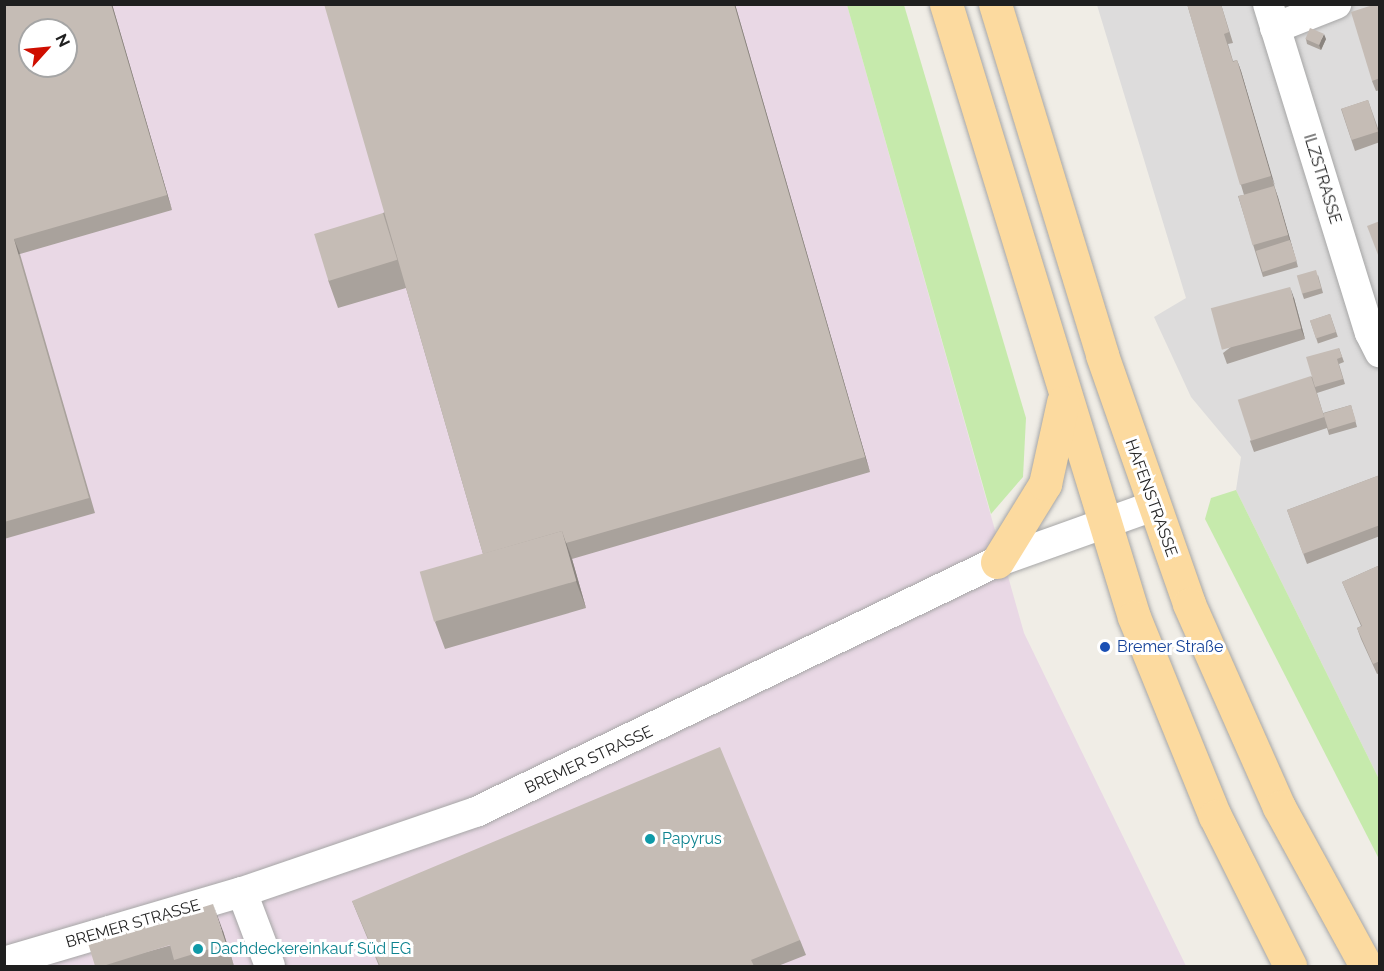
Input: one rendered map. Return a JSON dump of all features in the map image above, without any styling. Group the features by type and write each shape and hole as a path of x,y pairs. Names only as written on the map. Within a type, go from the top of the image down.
{"main road":[{"path":"946,4 1103,524 1172,719 1229,847 1290,966"},
{"name":"HAFENSTRASSE","path":"995,4 1102,355 1202,636 1254,757 1366,966"},
{"path":"997,562 1045,484 1064,397"}],"street":[{"path":"1271,16 1336,4"},
{"name":"ILZSTRASSE","path":"1271,16 1370,333 1380,353"},
{"name":"BREMER STRASSE","path":"4,962 242,892 476,812 997,562 1154,506"},
{"path":"242,892 270,966"}],"shaded area":[{"path":"5,5 847,5 1024,633 1186,966 5,966"},
{"path":"1097,5 1379,5 1379,779 1236,490 1241,457 1191,397 1154,317 1186,298"}],"green space":[{"path":"847,5 904,5 1026,418 1023,477 991,514"},
{"path":"1236,490 1379,779 1379,859 1205,519 1211,498"}],"building":[{"path":"4,4 111,4 167,195 14,239 89,498 4,522"},
{"path":"324,4 734,4 865,457 566,543 562,531 483,554"},
{"path":"1187,4 1221,4 1229,32 1224,34 1233,62 1237,60 1271,176 1240,185"},
{"path":"1380,4 1380,78 1372,81 1351,12"},
{"path":"1310,28 1324,34 1319,45 1305,39"},
{"path":"1368,100 1378,131 1352,140 1341,109"},
{"path":"1274,186 1288,235 1252,245 1238,196"},
{"path":"383,213 397,260 328,281 314,234"},
{"path":"1380,221 1380,260 1367,226"},
{"path":"1290,240 1297,261 1263,272 1256,251"},
{"path":"1316,270 1321,288 1302,294 1297,276"},
{"path":"1290,287 1301,329 1222,350 1211,308"},
{"path":"1330,314 1336,332 1316,339 1310,320"},
{"path":"1339,348 1342,357 1337,359 1343,379 1315,387 1306,357"},
{"path":"1311,376 1324,417 1251,441 1238,400"},
{"path":"1351,405 1356,421 1328,430 1323,413"},
{"path":"1380,475 1380,525 1303,554 1287,510"},
{"path":"562,531 576,581 434,622 420,572"},
{"path":"1380,565 1380,661 1373,664 1357,628 1362,626 1342,582"},
{"name":"Papyrus","path":"720,747 800,940 751,960 754,966 380,966 352,901"},
{"path":"213,904 226,944 174,960 170,945 103,966 95,966 88,943"}],"place":[{"name":"Bremer Straße","path":"1105,647"},
{"name":"Papyrus","path":"650,839"},
{"name":"Dachdeckereinkauf Süd EG","path":"198,949"}]}
